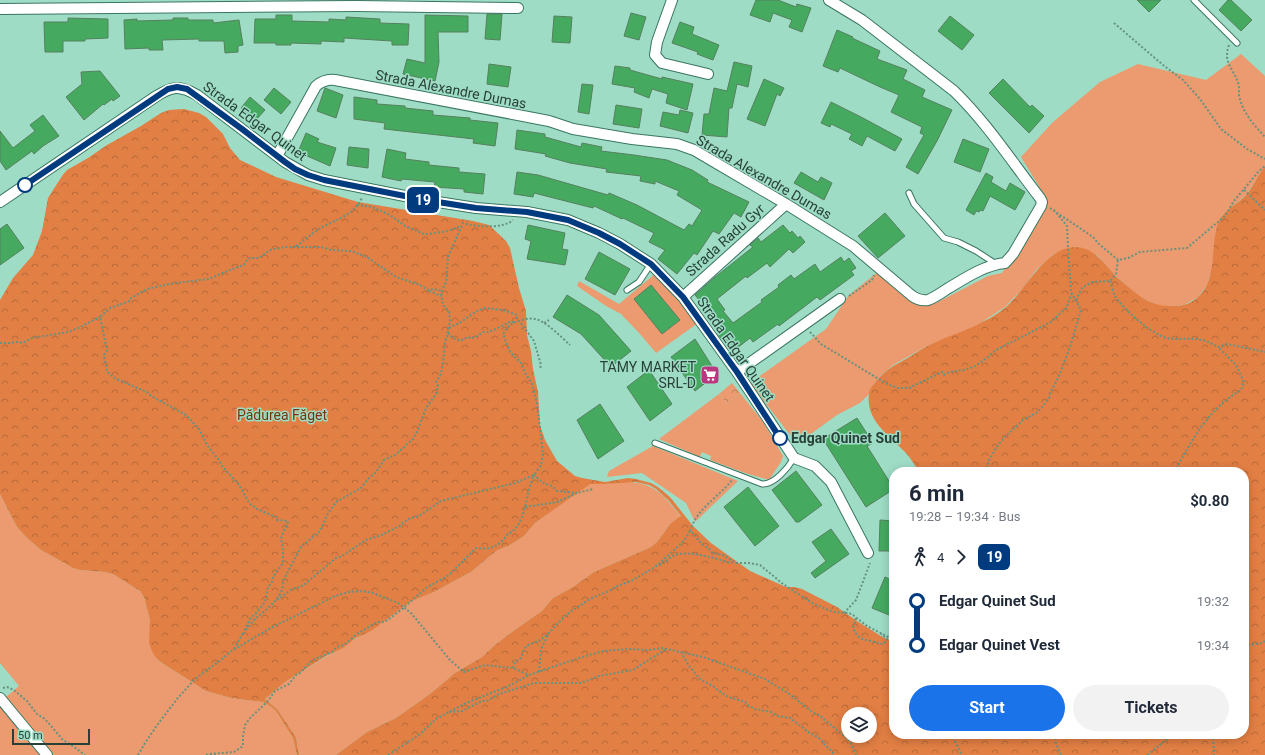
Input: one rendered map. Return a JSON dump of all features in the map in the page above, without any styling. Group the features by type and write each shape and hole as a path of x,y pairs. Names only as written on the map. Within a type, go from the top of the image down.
{"street":[{"path":"672,0 657,42 655,55 662,63 708,74"},
{"path":"829,0 862,20 954,91 966,102 1001,144 1040,199"},
{"path":"0,9 356,6 518,8"},
{"name":"Strada Alexandre Dumas","path":"277,156 316,86 321,82 329,80 549,121 573,129 632,139 677,144 694,150 786,204 853,246 910,295 922,301 930,300 971,275 996,264 1005,263 1009,260 1025,234 1040,199"},
{"name":"Strada Edgar Quinet","path":"0,202 168,89 177,87 187,89 295,169 308,175 324,180 425,200 476,208 519,211 568,220 620,244 651,264 683,297 737,372 794,458"},
{"name":"Strada Radu Gyr","path":"683,297 786,204"},
{"path":"737,372 840,299"},
{"path":"794,458 815,466 829,479 869,557"},
{"path":"0,698 47,755"}],"lane":[{"path":"1194,0 1238,44"},
{"path":"909,193 914,204 944,238 964,245 996,264"},
{"path":"627,290 639,282 651,264"},
{"path":"655,443 762,484 766,484 787,469 794,458"}],"path":[{"path":"1114,23 1183,80 1200,99 1221,130 1246,149 1265,159"},
{"path":"1233,39 1227,51 1226,58 1239,85 1239,95 1242,104 1255,126 1265,137"},
{"path":"1118,260 1128,258 1140,252 1187,248 1224,216 1259,170 1265,166"},
{"path":"295,247 318,230 348,215 357,205 366,188"},
{"path":"1244,190 1265,210"},
{"path":"1040,199 1093,237 1118,260"},
{"path":"357,205 372,207 390,215 405,226 424,234 448,231 460,227 463,223"},
{"path":"986,467 998,445 1006,436 1023,420 1038,412 1050,398 1050,393 1059,376 1070,347 1081,310 1072,293 1067,226 1054,210"},
{"path":"463,223 478,226 502,226 512,222 519,211"},
{"path":"276,601 284,585 283,582 301,547 320,531 326,515 336,502 361,488 376,472 384,460 402,449 417,432 426,408 436,394 438,386 436,382 441,374 445,341 449,328 449,312 443,305 441,296 446,282 448,257 463,223"},
{"path":"0,343 23,343 42,335 68,332 100,317 110,308 130,301 131,298 147,289 170,284 209,279 244,265 250,258 259,258 270,250 295,247 321,247 331,250 355,252 367,257 396,277 420,285 441,296"},
{"path":"1110,282 1116,274 1118,260"},
{"path":"840,299 849,296 872,280 877,267"},
{"path":"1075,301 1082,288 1092,282 1110,282"},
{"path":"1110,282 1115,295 1121,303 1143,324 1156,333 1168,338 1208,341 1218,346 1236,365 1244,382 1241,390 1228,398 1214,411 1200,428 1177,467"},
{"path":"428,290 434,289 442,291"},
{"path":"805,324 818,341 825,347 895,388 909,388 942,372 944,374 965,370 974,366 996,350 1051,322 1066,308 1072,293"},
{"path":"449,328 484,308 503,310 513,313 517,315 517,318 534,341 541,365 540,369"},
{"path":"100,317 107,350 104,355 107,372 116,379 147,392 151,396 186,415 198,429 222,466 239,485 249,503 257,509 276,517 278,520 288,522 281,539 283,563 268,587 265,602 258,612 250,619 234,649"},
{"path":"448,333 453,338 460,341 468,337 476,337 483,332 489,332 510,322 530,318 544,323 570,345"},
{"path":"544,323 549,320"},
{"path":"206,755 234,752 243,746 245,725 250,718 267,702 275,691 289,684 312,660 327,654 377,622 384,622 389,619 426,588 449,575 476,548 491,548 499,543 508,533 513,531 526,507 528,492 534,475 541,465 543,454 537,403 532,384 524,373 521,363 510,352 503,334 508,326 515,322"},
{"path":"1218,346 1227,344 1265,352"},
{"path":"243,634 256,618 262,615 269,606 292,589 305,584 336,558 342,556 366,540 380,536 400,526 408,519 419,516 440,501 515,483 534,475"},
{"path":"534,475 543,482 552,486 557,491 577,493"},
{"path":"539,672 541,649 550,632 557,624 570,612 590,599 631,581 658,565 684,541 693,522 701,510 730,483 736,475"},
{"path":"526,507 557,502 577,493 593,489"},
{"path":"690,531 693,532 702,544 711,550 712,553 723,555 736,563"},
{"path":"658,565 663,564 673,555 680,553 697,554 736,563 760,565 783,584 812,603 833,612 853,615 889,637"},
{"path":"844,613 856,600 869,557"},
{"path":"138,755 158,724 194,679 234,649 335,596 349,592 362,591 373,593 404,607 412,613 450,660 464,672 485,665 513,668 529,675"},
{"path":"856,618 853,628 856,635 860,638 866,641 884,644 886,639 879,632"},
{"path":"513,668 515,662 521,658 524,649 528,644 538,640 550,632"},
{"path":"1249,645 1265,642"},
{"path":"388,755 419,735 436,719 464,704 510,685 529,675 603,651 628,649 649,650 662,648 703,657 765,679 791,695 812,712 819,715 850,741 856,755"},
{"path":"449,712 462,711 482,701 487,701 499,694 534,683 581,684 599,676 633,670 667,649"},
{"path":"681,652 700,679 728,696 745,702 755,709 771,712 777,716 790,718 811,734 818,737 836,755"},
{"path":"0,689 7,687 14,690 37,714 45,719 63,740 85,755"},
{"path":"954,739 962,755"},
{"path":"1056,739 1055,741 1061,755"},
{"path":"1147,755 1168,739"},
{"path":"1213,739 1214,755"},
{"path":"210,755 217,755"}],"green space":[{"path":"1241,54 1265,76 1265,166 1246,195 1222,215 1216,230 1212,270 1207,285 1198,297 1184,305 1159,306 1138,296 1114,274 1098,256 1076,247 1068,248 1054,254 1036,270 1022,289 1005,307 971,329 927,346 893,365 881,375 872,387 869,394 860,403 837,415 797,444 750,383 826,329 849,295 879,271 920,303 936,303 988,276 1002,273 1048,201 1021,157 1053,122 1100,82 1138,64 1206,80"},
{"name":"Pădurea Făget","path":"184,109 199,113 206,117 223,134 230,148 240,160 276,177 358,202 489,225 506,241 510,248 526,311 527,335 538,392 540,425 545,440 557,461 575,476 582,478 605,482 628,478 651,483 670,497 693,526 711,543 750,571 786,587 802,589 837,607 884,638 889,640 889,739 1249,739 1249,467 916,467 906,453 880,428 871,412 869,394 871,388 879,378 892,367 928,346 976,325 1002,310 1012,301 1047,260 1056,253 1065,249 1075,247 1092,252 1102,260 1126,285 1151,302 1163,306 1172,306 1184,305 1191,302 1200,295 1210,276 1214,242 1219,221 1228,209 1247,194 1265,166 1265,755 336,755 367,732 396,718 430,694 455,673 482,657 496,644 542,611 553,598 573,587 594,572 651,547 657,542 671,523 681,516 668,500 656,489 649,485 636,482 590,484 535,523 524,536 510,545 496,551 471,572 434,592 412,601 371,631 356,638 343,648 328,655 285,682 265,699 278,710 296,737 299,755 297,755 293,738 276,711 270,706 263,702 231,698 206,691 156,658 149,643 150,620 144,597 140,591 113,574 73,568 41,550 17,527 0,494 0,300 13,278 33,255 42,231 48,198 62,176 67,170 161,113 169,110"},
{"path":"656,273 698,323 656,353 621,314 606,306 577,286 579,281 619,304"},
{"path":"732,383 740,393 727,403 719,394"},
{"path":"740,393 764,423 783,456 781,462 769,480 710,460 711,456 702,452 700,457 659,439 719,394 727,403"},
{"path":"653,446 738,481 695,522 686,503 642,473 607,477 609,471"},
{"path":"621,482 641,484 656,490 668,501 681,517 671,523 657,542 651,547 594,572 573,587 553,598 542,611 496,644 482,657 455,673 430,694 396,718 367,732 336,755 299,755 296,737 278,710 265,699 285,682 385,621 412,601 434,592 471,572 496,551 510,545 524,536 535,523 590,483 605,484"},
{"path":"0,494 17,527 41,550 73,568 113,574 140,591 144,597 150,620 150,636 156,658 206,691 231,698 263,702 270,706 276,711 293,738 297,755 0,755 0,702 19,686 0,663"}],"building":[{"path":"756,0 778,0 796,7 797,4 811,8 802,32 789,27 792,20 773,13 770,22 750,15"},
{"path":"1137,0 1161,0 1149,12"},
{"path":"1228,0 1231,0 1252,20 1241,31 1219,10"},
{"path":"631,13 646,17 639,40 624,36"},
{"path":"487,14 502,14 500,40 485,39"},
{"path":"276,15 292,15 292,21 329,22 329,19 346,20 346,17 380,19 380,23 409,24 408,45 392,45 392,41 344,38 344,42 321,41 321,44 291,43 291,45 276,45 276,43 254,43 255,19 276,19"},
{"path":"425,15 468,16 468,32 438,32 439,62 435,81 403,74 407,59 425,63"},
{"path":"554,16 572,17 570,43 552,42"},
{"path":"950,16 974,35 962,50 938,31"},
{"path":"68,18 108,19 108,38 85,39 85,41 63,41 63,52 45,52 44,22 68,22"},
{"path":"173,18 188,18 188,20 213,20 213,23 239,20 243,45 238,46 238,52 225,53 224,41 199,41 199,39 162,40 163,50 149,50 149,48 125,49 124,20 173,20"},
{"path":"680,22 694,27 692,34 719,45 713,60 697,54 698,52 672,43"},
{"path":"837,30 880,51 877,59 907,70 903,79 925,90 922,97 952,110 937,141 918,174 906,167 924,135 920,133 922,127 891,112 899,95 840,68 838,72 823,66"},
{"path":"734,62 752,66 748,87 737,84 732,108 729,108 727,137 702,135 704,114 709,114 714,88 727,91"},
{"path":"489,64 511,67 508,87 487,84"},
{"path":"615,66 630,68 630,70 662,79 662,77 693,84 687,110 666,103 668,94 652,89 649,98 634,92 635,88 612,84"},
{"path":"100,71 120,96 113,101 112,99 104,105 103,104 84,120 66,97 82,84 81,72"},
{"path":"764,79 784,88 780,96 777,94 765,126 747,119"},
{"path":"1003,79 1030,107 1032,105 1044,116 1029,133 989,93"},
{"path":"582,84 593,85 589,114 578,112"},
{"path":"274,88 291,102 281,114 264,100"},
{"path":"325,88 343,95 336,118 317,111"},
{"path":"250,97 265,110 255,121 241,108"},
{"path":"354,97 377,100 377,104 405,106 405,108 433,111 433,115 470,118 470,120 498,123 495,146 473,143 474,139 384,129 385,123 354,119"},
{"path":"831,102 902,139 895,151 867,136 862,146 849,139 852,134 831,124 830,127 821,123"},
{"path":"616,105 642,109 639,128 613,124"},
{"path":"680,110 693,113 688,133 660,126 663,112 679,115"},
{"path":"43,115 59,136 43,146 34,154 32,151 6,170 0,161 0,131 13,148 35,131 30,125"},
{"path":"517,130 545,134 545,137 581,147 582,143 602,147 601,151 667,160 692,170 708,180 707,182 749,202 741,217 734,213 719,234 713,231 697,255 694,253 677,274 658,259 665,250 649,242 654,233 594,206 593,208 534,193 533,197 514,194 517,172 538,175 608,195 609,193 637,205 684,230 689,224 692,226 702,210 677,195 679,191 655,181 655,184 640,181 641,176 606,172 607,169 570,163 545,156 546,154 515,149"},
{"path":"306,133 319,139 317,142 336,148 330,166 298,152"},
{"path":"963,139 989,149 980,172 954,162"},
{"path":"349,147 369,149 368,168 347,165"},
{"path":"387,149 406,153 405,159 429,162 429,165 459,168 459,172 485,174 483,194 464,192 464,189 434,187 435,182 402,179 401,181 382,177"},
{"path":"801,172 818,182 821,177 832,183 824,200 794,183"},
{"path":"986,173 993,177 991,182 1006,191 1010,183 1025,192 1015,210 990,196 983,211 976,211 974,215 966,210"},
{"path":"885,213 905,236 878,258 858,236"},
{"path":"7,224 24,248 0,265 0,229"},
{"path":"528,225 565,233 562,249 568,250 565,265 527,259 531,241 525,239"},
{"path":"783,225 790,233 792,231 798,238 800,236 805,242 793,253 789,249 770,267 767,263 747,278 746,276 717,299 725,310 723,311 733,323 762,302 761,300 779,287 778,285 791,275 794,279 815,264 820,272 841,257 844,262 849,258 856,268 851,271 854,275 820,300 817,297 779,326 778,324 753,342 750,338 732,352 717,333 723,329 695,295 753,247 750,245 758,238 761,242"},
{"path":"599,252 630,269 615,295 585,279"},
{"path":"651,285 680,320 662,334 634,299"},
{"path":"567,295 599,315 631,351 611,367 581,334 553,317"},
{"path":"695,339 717,374 695,391 671,357"},
{"path":"649,370 672,404 650,421 627,387"},
{"path":"600,404 624,441 598,459 577,420"},
{"path":"857,418 873,443 867,446 889,481 889,492 866,507 823,439"},
{"path":"796,471 822,505 799,522 796,522 772,490"},
{"path":"748,487 779,526 755,546 724,507"},
{"path":"880,520 889,521 889,551 879,551"},
{"path":"831,529 849,554 815,578 811,573 826,561 812,542"},
{"path":"885,577 889,579 889,615 872,608"}],"bus line":[{"name":"19","path":"25,185 168,89 177,87 187,89 285,162 308,175 324,180 425,200 476,208 527,212 568,220 620,244 651,264 683,297 737,372 780,438"}],"place":[{"name":"TAMY MARKET SRL-D","path":"710,375"},
{"name":"Edgar Quinet Sud","path":"780,438"}]}
